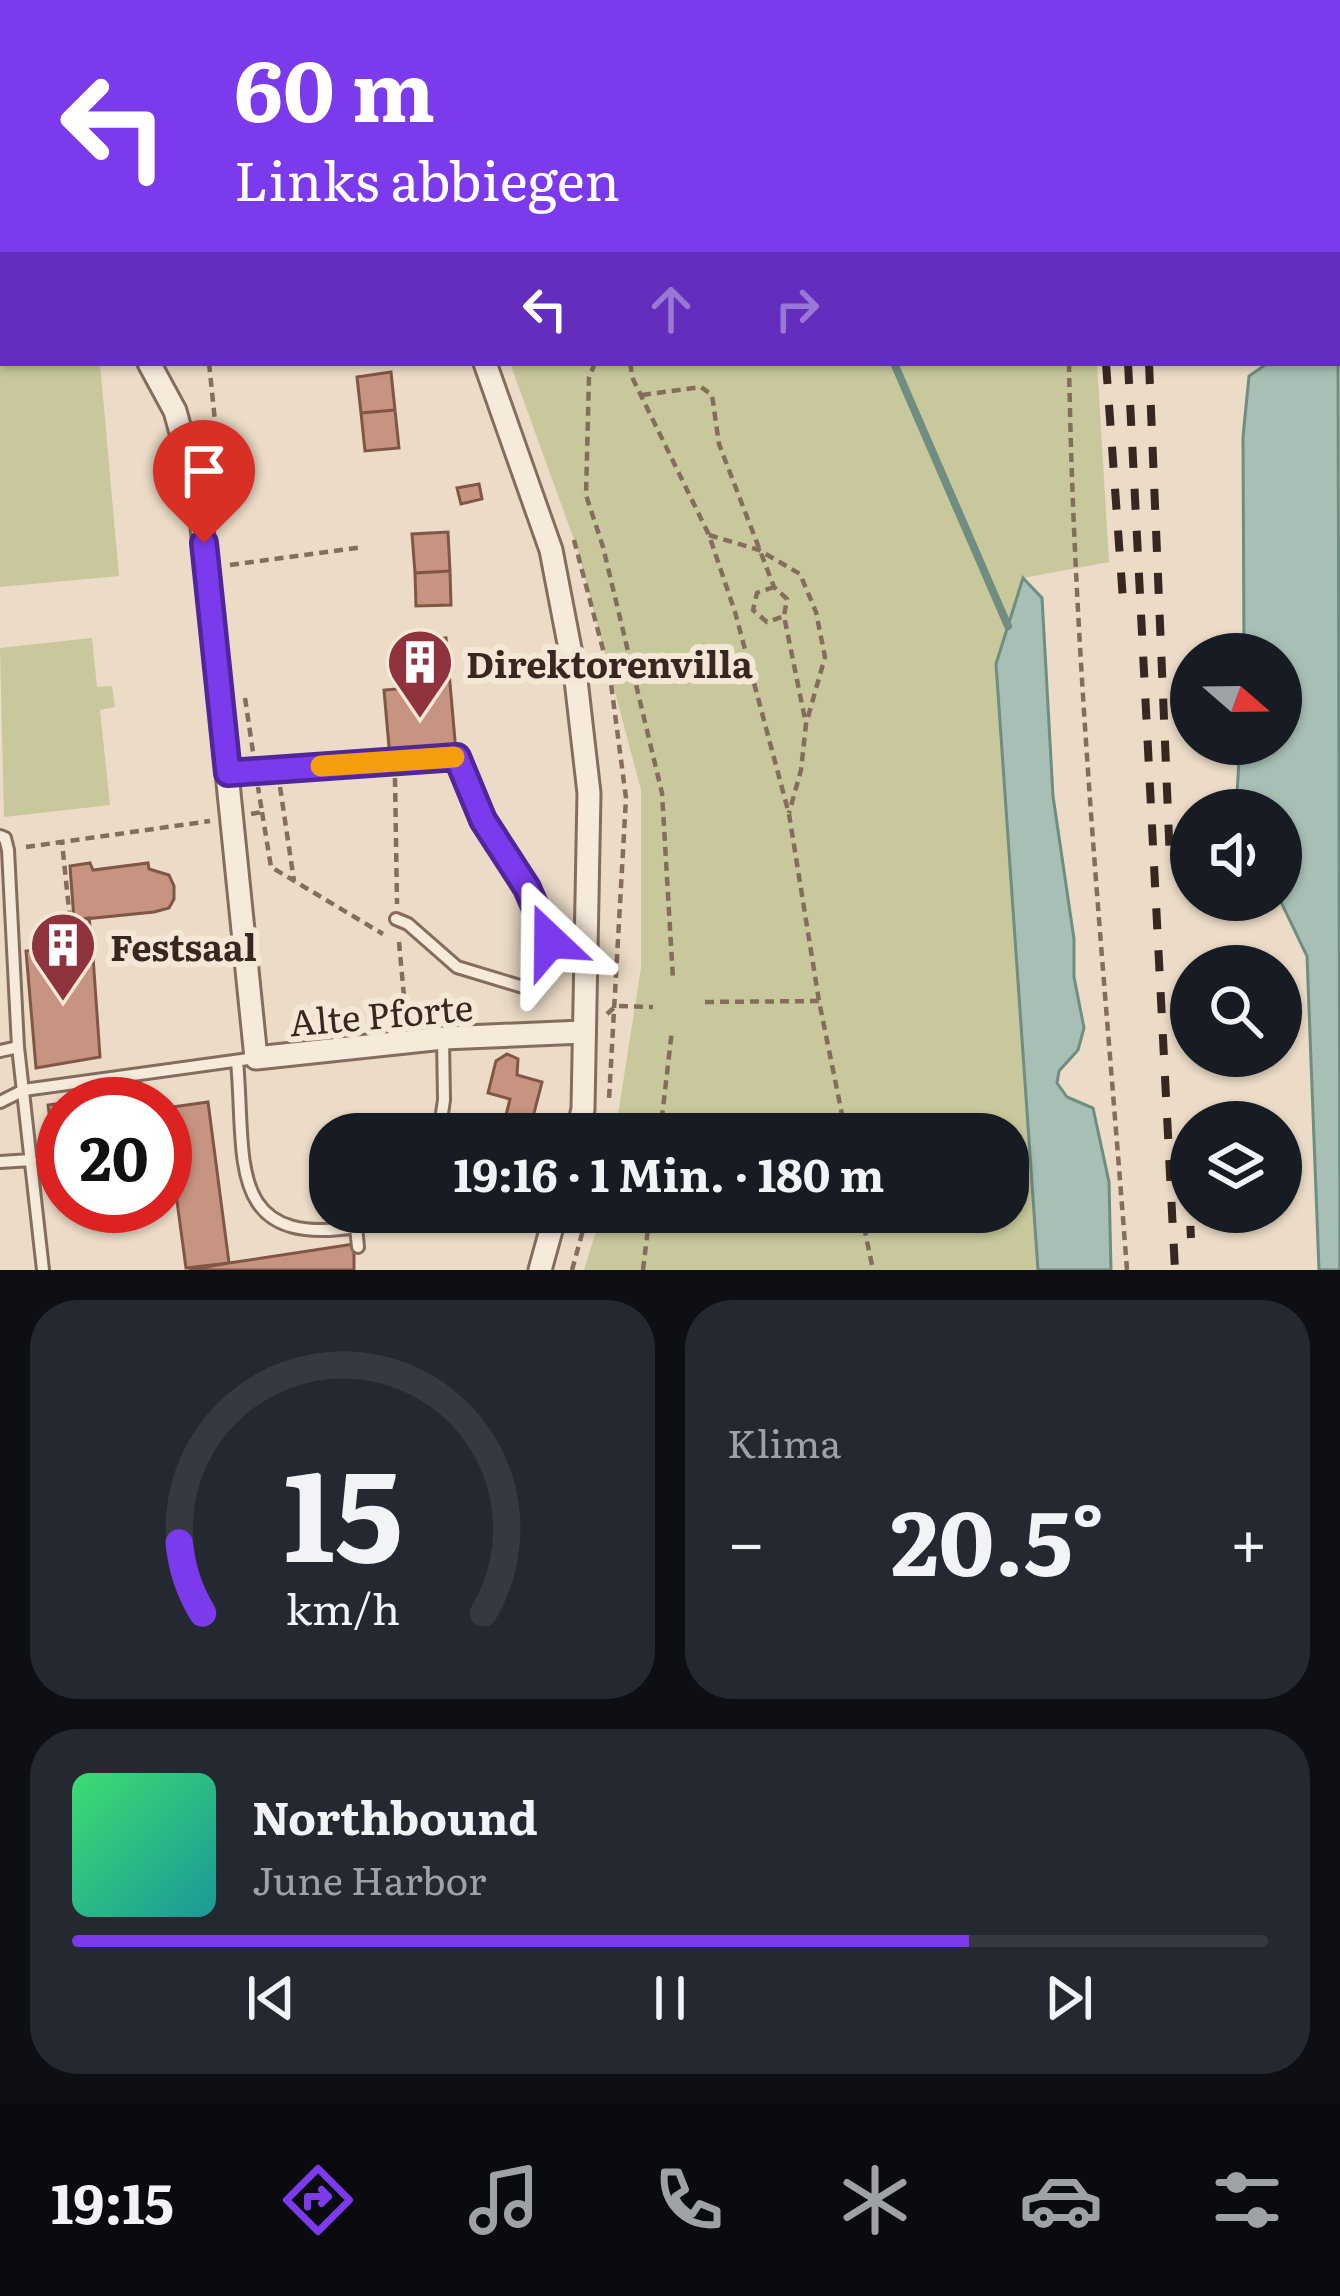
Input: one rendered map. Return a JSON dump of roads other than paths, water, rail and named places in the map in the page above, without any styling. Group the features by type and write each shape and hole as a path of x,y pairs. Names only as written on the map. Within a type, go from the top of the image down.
{"street":[{"path":"151,366 175,411 199,498 232,818 247,1060"},
{"path":"486,366 551,550 576,680 589,794 583,1113"},
{"name":"Alte Pforte","path":"247,1060 443,1038 583,1032"},
{"path":"540,1270 550,1233"}],"lane":[{"path":"228,773 457,757 483,820 545,925 550,941 542,974 536,986 523,987 457,967 396,919"},
{"path":"0,836 8,850 18,1047 43,1270"},
{"path":"442,1113 443,1038"},
{"path":"0,1051 18,1047"},
{"path":"0,1102 24,1090 247,1060 249,1193 262,1211 285,1226 309,1232"},
{"path":"0,1162 31,1160"},
{"path":"357,1233 358,1247"}],"waterway":[{"path":"895,366 1008,626"}],"railway":[{"path":"1106,366 1124,614"},
{"path":"1128,366 1175,1270"},
{"path":"1149,366 1170,861"},
{"path":"1191,1233 1191,1238"}],"place":[{"name":"Direktorenvilla","path":"420,721"},
{"name":"Festsaal","path":"63,1004"}]}
